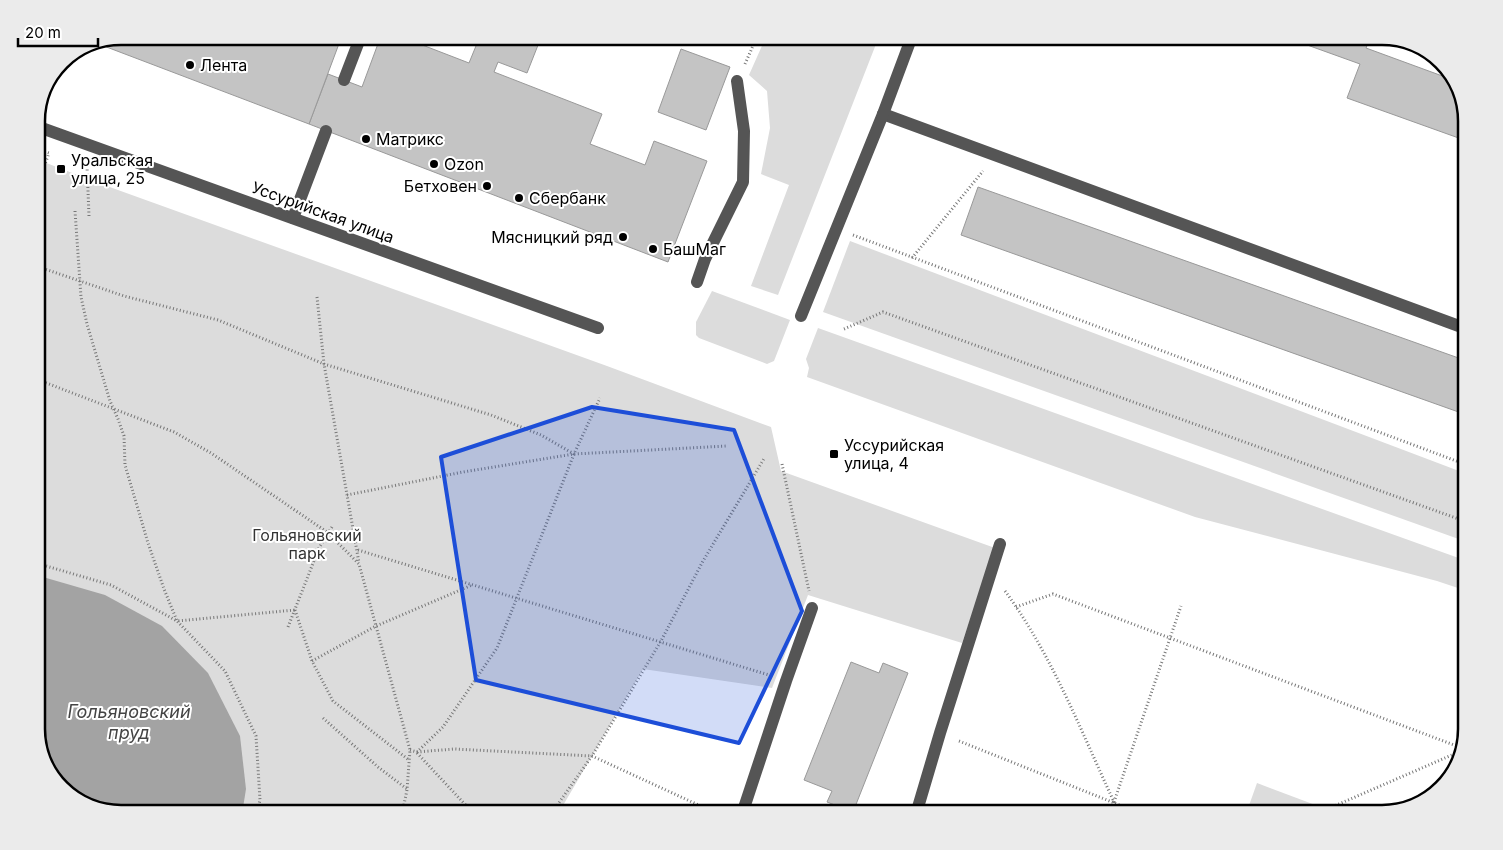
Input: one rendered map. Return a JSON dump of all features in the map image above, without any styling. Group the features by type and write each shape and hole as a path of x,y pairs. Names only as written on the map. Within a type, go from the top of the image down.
{"lane":[{"path":"344,80 357,45"},
{"path":"801,316 883,114 908,45"},
{"path":"697,282 705,259 742,182 744,131 737,81"},
{"path":"883,114 1458,326"},
{"name":"Уссурийская улица","path":"45,129 598,328"},
{"path":"293,218 326,131"},
{"path":"919,805 1000,544"},
{"path":"745,805 812,608"}],"path":[{"path":"737,81 753,45"},
{"path":"45,152 56,156"},
{"path":"45,164 49,153"},
{"path":"912,258 973,185 995,155"},
{"path":"80,163 87,166 89,216"},
{"path":"75,211 81,297 87,324 113,408 124,436 125,465 145,534 177,621"},
{"path":"836,229 1458,462"},
{"path":"45,269 124,296 218,320 324,364 491,415 541,436 574,454"},
{"path":"318,297 324,364 359,564 410,750 404,805"},
{"path":"844,329 883,312 1458,519"},
{"path":"45,382 174,432 211,453 327,532 359,564"},
{"path":"417,752 443,727 497,648 574,454 600,398"},
{"path":"347,496 463,472 574,454 727,446"},
{"path":"558,805 592,756 661,641 703,561 764,458"},
{"path":"782,464 812,608"},
{"path":"288,626 319,548 327,532 332,527"},
{"path":"358,550 661,641 786,681"},
{"path":"45,566 111,585 177,621 225,672 256,736 259,805"},
{"path":"991,573 1016,607 1056,675 1114,802"},
{"path":"312,661 376,626 473,584"},
{"path":"1016,607 1053,594 1455,748"},
{"path":"1114,805 1181,606"},
{"path":"177,621 295,610"},
{"path":"295,610 312,661 333,701 409,760"},
{"path":"323,718 407,790"},
{"path":"940,733 1121,805"},
{"path":"410,750 417,752 454,749 592,756 698,805"},
{"path":"417,752 466,805"},
{"path":"1336,805 1454,753"}],"highlighted area":[{"path":"592,407 734,430 802,611 739,743 476,680 441,457"}],"green space":[{"path":"762,45 876,45 778,295 751,286 789,185 761,174 770,128 767,91 749,75"},
{"name":"Гольяновcкий парк","path":"45,162 771,427 781,471 995,548 962,643 808,595 772,688 643,669 563,805 121,805 92,799 71,786 53,763 46,744 45,734"},
{"path":"850,241 1458,471 1458,539 823,312"},
{"path":"712,291 790,320 774,361 767,364 699,338 696,335 696,322"},
{"path":"818,328 1458,558 1458,588 1195,517 807,377 809,368 806,359"},
{"path":"1257,783 1315,805 1249,805"}],"water":[{"name":"Гольяновский пруд","path":"45,578 105,595 162,626 208,673 240,736 246,789 243,805 121,805 101,802 83,795 64,779 53,763 46,744 45,734"}],"building":[{"path":"339,45 309,124 105,46"},
{"path":"378,45 422,45 469,63 476,45 538,45 527,73 498,62 494,72 602,114 590,144 645,165 654,141 707,161 668,262 309,124 328,74 362,87"},
{"path":"1307,45 1367,45 1366,48 1443,76 1448,83 1457,106 1458,138 1347,98 1360,64"},
{"path":"681,49 730,67 706,130 658,112"},
{"path":"978,187 1458,358 1458,412 961,235"},
{"path":"851,662 879,673 883,663 908,673 856,805 835,805 827,802 832,791 804,780"}],"place":[{"name":"Лента","path":"190,65"},
{"name":"Матрикс","path":"366,139"},
{"name":"Ozon","path":"434,164"},
{"name":"Уральская улица, 25","path":"61,169"},
{"name":"Бетховен","path":"487,186"},
{"name":"Сбербанк","path":"519,198"},
{"name":"Мясницкий ряд","path":"623,237"},
{"name":"БашМаг","path":"653,249"},
{"name":"Уссурийская улица, 4","path":"834,454"}]}
